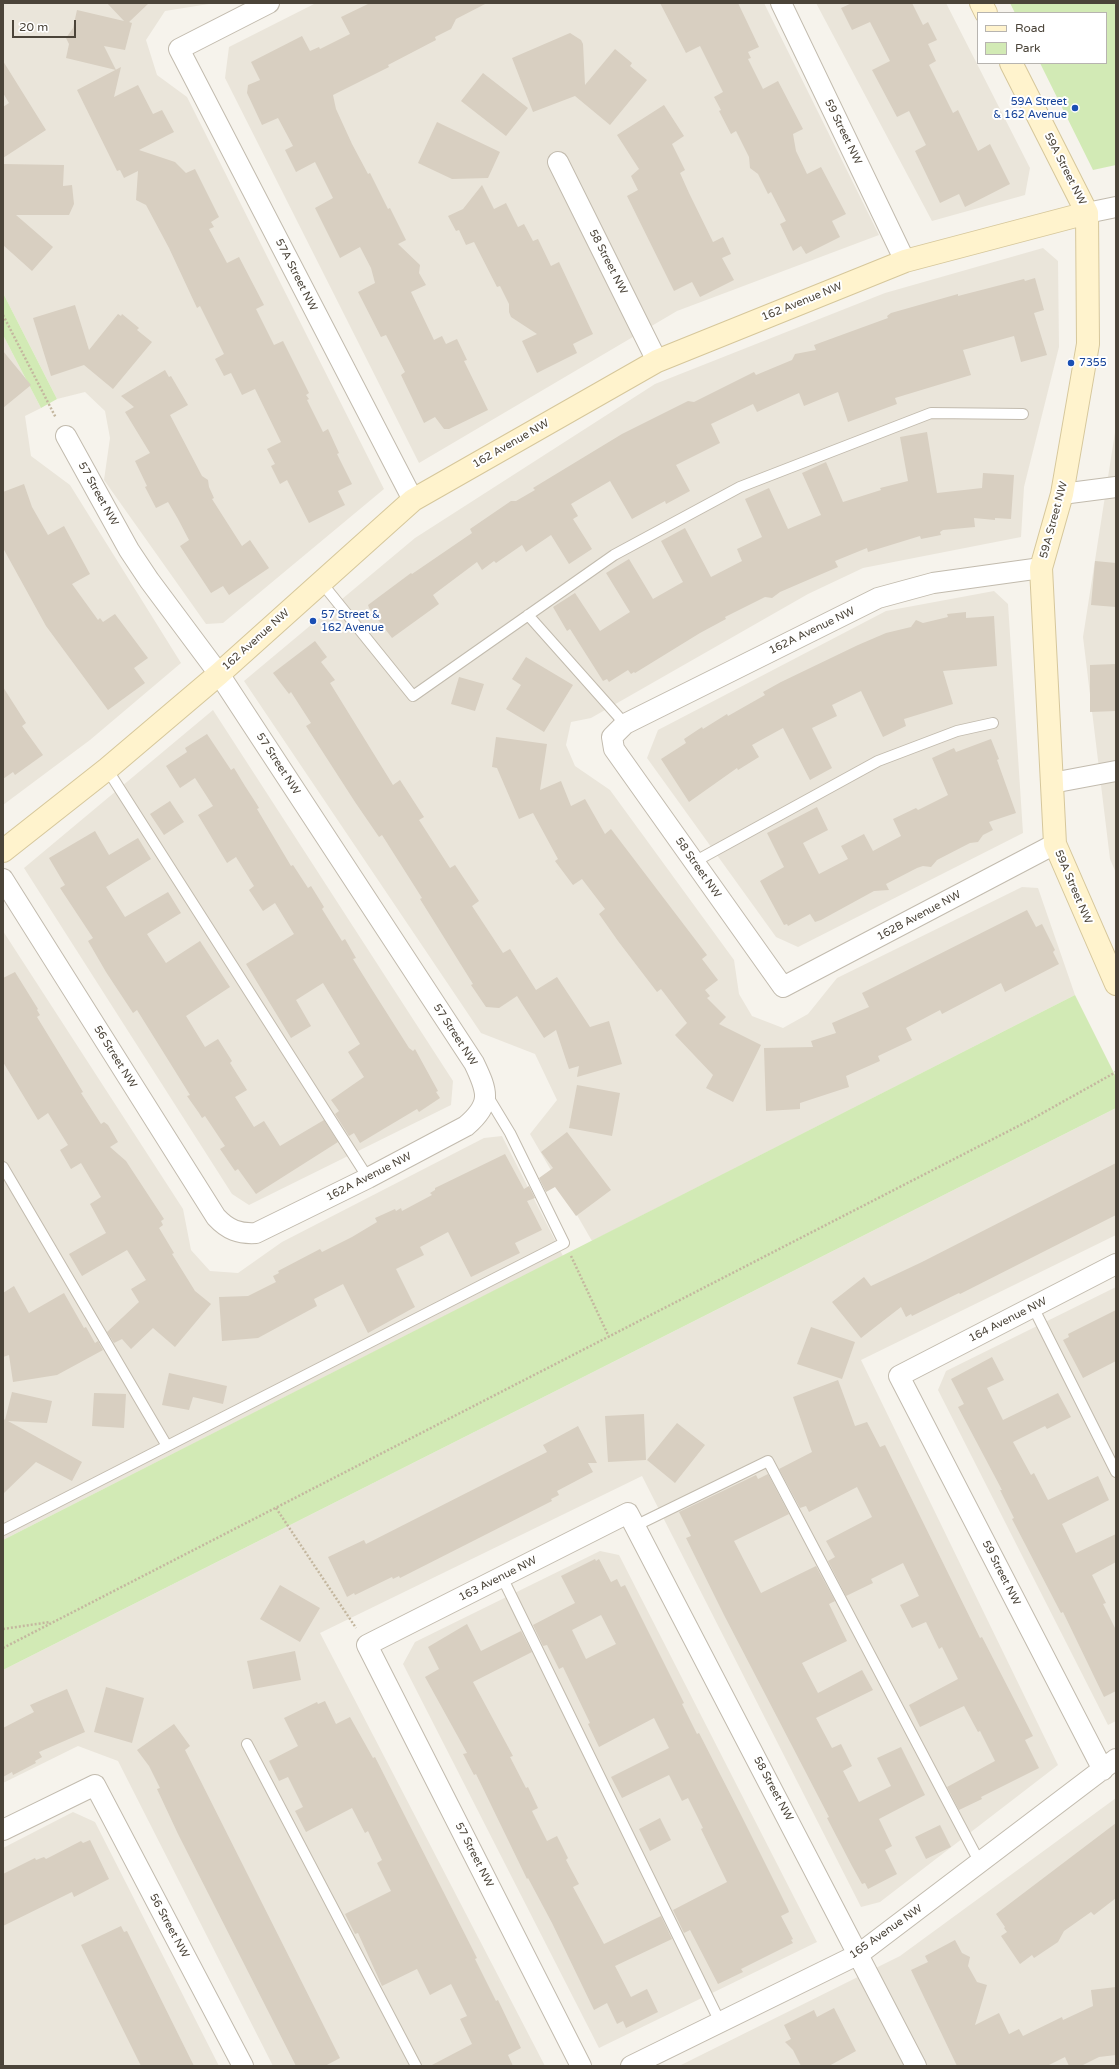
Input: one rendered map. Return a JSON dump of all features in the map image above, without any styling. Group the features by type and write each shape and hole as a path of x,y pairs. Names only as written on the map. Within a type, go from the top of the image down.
{"street":[{"name":"57A Street NW","path":"269,3 179,49 413,500"},
{"name":"59 Street NW","path":"781,3 905,261"},
{"path":"981,3 986,12"},
{"name":"59A Street NW","path":"1012,64 1087,213 1088,344 1062,494 1041,568 1055,844 1116,984"},
{"name":"58 Street NW","path":"558,162 657,361"},
{"name":"162 Avenue NW","path":"3,851 107,769 219,674 413,500 657,361 905,261 1087,213 1116,207"},
{"name":"57 Street NW","path":"66,436 129,550 219,674 474,1063 486,1094"},
{"path":"1062,494 1116,486"},
{"name":"162A Avenue NW","path":"614,749 612,737 624,724 878,598 933,583 1041,568"},
{"name":"58 Street NW","path":"614,749 783,987"},
{"path":"1052,783 1116,771"},
{"name":"162B Avenue NW","path":"783,987 1055,844"},
{"name":"56 Street NW","path":"3,879 214,1213 224,1226 233,1230"},
{"name":"162A Avenue NW","path":"233,1230 243,1234 256,1233 368,1178 466,1126 479,1115 484,1105 486,1094"},
{"name":"164 Avenue NW","path":"899,1376 1116,1264"},
{"name":"59 Street NW","path":"899,1376 1109,1764"},
{"name":"58 Street NW","path":"632,1520 916,2066"},
{"name":"163 Avenue NW","path":"367,1645 502,1577 632,1520"},
{"name":"57 Street NW","path":"367,1645 581,2066"},
{"name":"165 Avenue NW","path":"631,2066 859,1954 1109,1764"},
{"name":"56 Street NW","path":"3,1830 95,1785 243,2066"}],"lane":[{"path":"321,582 413,696 614,555 740,487 931,413 1023,414"},
{"path":"528,615 624,724"},
{"path":"694,862 878,761 958,731 993,723"},
{"path":"107,769 368,1178"},
{"path":"3,1530 564,1243 510,1133 486,1094"},
{"path":"3,1167 167,1446"},
{"path":"1033,1307 1116,1472"},
{"path":"632,1520 768,1461 980,1863"},
{"path":"502,1577 720,2022"},
{"path":"247,1744 416,2066"}],"path":[{"path":"3,316 66,436"},
{"path":"3,1648 52,1621 276,1508 1032,1119 1116,1072"},
{"path":"564,1243 609,1337"},
{"path":"276,1508 367,1645"},
{"path":"3,1629 52,1621"}],"shaded area":[{"path":"3,3 215,3 165,11 146,40 157,75 187,97 384,489 223,623 206,624 104,480 110,438 105,411 85,392 57,399 3,293"},
{"path":"316,3 764,3 879,235 677,311 419,463 225,78 229,47"},
{"path":"816,3 946,3 1030,168 1025,195 932,221"},
{"path":"1043,248 1058,261 1059,347 1024,487 1021,537 863,568 808,594 591,718 571,722 566,745 575,766 610,790 734,960 739,994 752,1016 783,1028 808,1014 837,978 1022,887 1038,888 1075,995 592,1241 530,1134 557,1100 535,1054 481,1033 244,681 415,538 655,384 885,293"},
{"path":"3,335 41,408 25,416 31,456 70,485 181,663 90,740 3,805"},
{"path":"1116,426 1116,873 1110,859 1083,637"},
{"path":"994,591 1008,604 1023,833 798,947 776,937 647,758 658,730 886,611"},
{"path":"213,710 453,1081 451,1105 249,1205 232,1194 24,868"},
{"path":"3,931 183,1209 191,1250 210,1271 238,1273 282,1242 484,1138 502,1136 563,1256 3,1540"},
{"path":"1116,1108 1116,1235 861,1360 1058,1765 880,1902 861,1907 642,1476 320,1633 545,2066 273,2066 118,1761 78,1746 3,1783 3,1670"},
{"path":"1116,1287 1116,1721 1108,1725 938,1390 946,1371"},
{"path":"600,1551 619,1555 817,1942 599,2048 403,1664 415,1642"},
{"path":"1116,1798 1116,2066 679,2066 900,1956"},
{"path":"73,1812 95,1822 219,2066 3,2066 3,1848"}],"green space":[{"path":"1010,3 1116,3 1116,165 1093,170 1040,64 1107,64 1107,12 1014,12"},
{"path":"3,293 57,399 41,408 3,335"},
{"path":"1075,995 1116,1077 1116,1108 3,1670 3,1540"}],"building":[{"path":"107,3 149,3 129,22 132,23 125,50 104,46 116,70 66,58 69,44 66,38 73,28 77,10 124,21"},
{"path":"370,3 487,3 456,19 451,29 435,37 436,40 388,65 389,67 333,95 336,109 352,144 368,174 370,173 388,209 390,208 406,240 398,244 420,265 419,273 426,285 411,292 434,340 442,336 446,344 457,339 467,360 464,361 488,410 449,429 444,429 435,417 424,423 401,375 405,372 386,335 381,337 358,292 375,283 371,268 360,247 340,258 315,208 333,198 315,162 296,172 285,150 293,146 278,118 262,125 247,93 248,85 260,80 251,62 302,36 310,51 319,47 320,49 350,34 341,17"},
{"path":"660,3 738,3 759,47 748,52 751,58 748,59 763,89 778,81 803,129 793,134 796,151 807,174 821,167 846,214 832,221 840,237 806,254 801,246 793,251 780,224 786,221 771,192 768,194 758,174 750,168 749,157 736,131 731,134 719,111 721,110 714,97 723,92 700,46 686,53"},
{"path":"852,3 912,3 923,25 928,22 937,40 928,44 936,61 929,65 953,113 958,110 978,151 990,144 1010,184 965,207 959,194 940,203 915,151 926,145 909,111 897,117 872,70 890,61 870,22 852,30 841,8"},
{"path":"570,33 581,40 583,44 585,85 615,49 632,63 630,66 647,80 610,125 575,96 533,112 512,58"},
{"path":"3,61 46,130 3,158 3,107 9,103 3,93"},
{"path":"121,67 114,97 138,85 153,114 162,110 174,132 139,150 175,162 186,173 195,169 219,217 211,222 214,227 209,229 227,263 239,257 264,305 256,309 274,345 283,341 309,393 306,395 309,399 307,400 323,432 328,429 339,453 337,454 352,484 338,491 345,505 309,523 287,480 280,484 271,466 275,464 267,449 281,442 255,389 242,395 231,373 224,376 215,359 224,354 200,306 197,308 169,248 146,205 136,200 138,171 124,178 120,170 117,171 77,90"},
{"path":"483,73 528,108 506,136 461,101"},
{"path":"664,105 684,136 672,144 685,170 680,173 713,242 723,237 731,254 722,258 734,280 700,297 692,282 674,291 627,196 638,190 631,176 639,169 617,135"},
{"path":"437,122 500,152 488,178 452,179 418,163"},
{"path":"3,164 64,165 63,186 72,185 74,204 69,215 16,215 53,247 32,271 3,245"},
{"path":"482,185 494,209 506,203 518,227 524,224 533,241 538,239 551,266 559,262 593,334 573,344 577,353 537,373 522,341 537,334 511,317 509,312 509,304 500,286 497,287 474,242 466,245 459,230 456,231 448,216 463,209"},
{"path":"1035,278 1044,310 1034,313 1047,355 1021,362 1014,336 963,350 971,375 895,398 897,404 848,422 838,392 804,406 799,393 757,412 753,404 711,424 720,443 676,465 690,491 666,504 665,501 632,519 610,481 571,504 578,516 573,519 592,549 569,564 551,535 526,552 522,545 496,563 494,561 482,570 477,562 433,595 439,604 392,638 369,608 368,605 411,573 412,574 472,533 470,529 511,501 516,501 535,490 533,488 622,434 688,401 694,402 754,372 756,375 792,360 795,354 816,350 814,345 888,318 887,316 891,313 958,294 958,296 1024,279 1025,281"},
{"path":"75,305 89,350 118,314 121,316 122,314 139,328 137,330 152,342 113,389 84,365 51,376 33,318"},
{"path":"3,351 31,385 3,408"},
{"path":"165,370 169,377 171,376 188,405 170,415 202,476 208,480 209,487 214,498 212,499 242,546 250,540 269,568 229,595 223,586 211,593 180,546 189,540 178,519 168,502 156,508 145,487 147,486 135,461 150,453 125,412 134,407 121,396"},
{"path":"927,432 937,493 982,488 983,473 1014,475 1011,519 995,518 995,520 974,518 975,527 943,530 940,532 941,535 921,539 920,536 868,552 867,548 835,561 838,567 780,592 772,598 765,597 725,617 726,619 700,633 635,673 634,672 631,674 628,670 609,682 607,679 603,681 570,629 567,631 553,607 575,593 600,631 630,612 606,573 629,559 653,599 683,582 661,541 685,528 711,577 742,561 737,549 762,537 745,499 769,488 788,529 821,515 802,473 826,462 843,502 881,490 880,488 908,481 900,437"},
{"path":"24,484 32,507 48,535 64,526 90,574 72,584 98,620 100,618 103,622 115,614 148,658 134,668 145,683 108,710 46,626 3,548 3,492"},
{"path":"1095,561 1116,563 1116,607 1091,605"},
{"path":"966,612 966,618 994,616 997,666 943,671 953,704 904,719 906,726 883,737 861,691 832,705 837,716 812,728 832,768 810,780 783,728 752,745 759,757 738,770 737,768 689,802 661,759 686,743 684,739 702,727 703,729 727,714 728,716 765,695 763,692 781,682 886,633 911,627 916,620 923,623 948,617 947,614"},
{"path":"315,641 327,657 321,662 335,680 330,683 393,785 400,780 424,817 419,820 450,868 455,865 479,901 472,906 503,953 510,949 536,990 557,977 590,1027 609,1021 622,1064 577,1077 579,1066 569,1069 556,1030 544,1038 517,996 499,1008 486,1007 471,985 473,984 420,899 422,898 382,835 379,837 306,726 311,723 291,692 289,694 273,673"},
{"path":"526,657 573,685 544,732 506,709 521,685 512,679"},
{"path":"1116,664 1116,711 1090,712 1090,665"},
{"path":"459,677 484,684 475,711 451,704"},
{"path":"3,687 26,723 22,726 43,755 15,775 13,772 3,779"},
{"path":"207,734 231,770 234,768 259,808 257,809 291,866 293,865 308,888 311,886 324,907 322,909 342,941 345,939 356,958 353,959 409,1048 413,1051 415,1049 438,1091 436,1092 440,1098 419,1112 417,1109 360,1143 354,1133 349,1136 335,1114 339,1111 331,1100 364,1077 348,1052 360,1044 323,983 296,1000 311,1026 291,1038 246,964 294,934 275,903 263,911 249,890 254,886 236,857 227,863 198,815 213,806 195,778 180,788 166,766 187,752 185,748"},
{"path":"496,737 547,744 540,790 561,781 571,806 585,799 605,834 611,829 707,955 702,959 718,980 705,990 710,996 707,998 726,1017 719,1024 761,1045 733,1102 706,1088 713,1075 675,1035 687,1023 661,989 657,992 618,941 599,914 605,909 582,879 573,885 555,861 558,859 533,813 519,819 497,768 492,767"},
{"path":"991,739 1016,813 989,822 993,830 983,835 978,842 970,843 937,860 931,867 923,866 917,868 886,884 889,890 874,891 815,922 810,914 788,926 787,924 784,925 760,881 784,867 767,833 817,807 828,830 803,843 819,874 848,859 841,846 864,834 873,851 901,836 893,819 916,808 918,810 948,795 932,758 954,748 956,752"},
{"path":"170,801 184,822 164,835 150,814"},
{"path":"95,831 109,855 138,838 151,859 106,887 125,917 168,892 181,913 147,934 166,963 200,941 230,987 186,1016 205,1047 218,1039 232,1061 230,1063 247,1090 235,1097 254,1127 264,1121 280,1146 324,1120 338,1142 256,1194 238,1169 235,1171 220,1149 225,1146 205,1116 202,1118 187,1096 190,1095 137,1010 133,1013 106,972 88,941 93,938 60,888 65,885 49,858"},
{"path":"1027,910 1036,927 1042,924 1055,950 1053,952 1059,964 1005,992 1001,983 942,1014 940,1010 906,1028 912,1040 878,1056 880,1061 846,1076 849,1087 800,1103 800,1109 766,1111 764,1048 813,1047 811,1041 836,1033 832,1023 869,1007 862,993"},
{"path":"15,972 38,1009 37,1010 40,1015 37,1017 83,1092 81,1093 101,1124 104,1122 108,1125 118,1142 110,1147 126,1161 164,1219 161,1221 163,1225 159,1228 174,1253 172,1254 195,1291 211,1304 175,1347 153,1328 131,1349 122,1339 114,1343 107,1332 139,1302 131,1289 146,1280 127,1250 82,1276 69,1254 106,1233 90,1204 101,1197 81,1163 71,1169 60,1150 68,1145 48,1113 38,1120 3,1062 3,978"},
{"path":"577,1085 620,1093 612,1136 569,1128"},
{"path":"567,1132 611,1190 576,1216 555,1187 546,1192 539,1178 553,1168 541,1152"},
{"path":"505,1154 524,1189 529,1186 535,1198 527,1201 542,1230 515,1243 520,1253 471,1277 448,1232 420,1247 424,1255 396,1269 415,1307 368,1333 343,1284 314,1299 317,1306 258,1338 222,1341 219,1297 248,1296 276,1282 273,1276 279,1273 278,1271 320,1249 322,1252 352,1237 377,1222 375,1218 395,1209 396,1211 401,1208 402,1211 432,1195 430,1193 435,1190 435,1188"},
{"path":"1116,1163 1116,1215 960,1294 959,1293 912,1316 911,1314 906,1317 901,1307 861,1338 832,1302 864,1277 871,1286 922,1262"},
{"path":"14,1286 29,1313 64,1293 84,1328 86,1327 95,1343 98,1341 103,1350 57,1375 13,1382 9,1355 3,1357 3,1293"},
{"path":"1116,1310 1116,1361 1083,1378 1063,1340 1069,1337 1068,1334"},
{"path":"811,1327 855,1342 842,1379 797,1364"},
{"path":"992,1357 1004,1380 987,1388 1003,1420 1058,1393 1071,1417 1047,1429 1045,1426 1013,1442 1031,1475 1034,1473 1048,1500 1098,1476 1109,1500 1062,1524 1076,1553 1116,1534 1116,1562 1092,1575 1106,1603 1103,1604 1116,1630 1116,1691 1104,1697 1063,1612 1061,1613 1012,1519 1014,1518 1000,1490 1002,1490 958,1407 964,1404 951,1379"},
{"path":"169,1373 227,1386 223,1404 193,1397 189,1410 162,1405"},
{"path":"838,1380 855,1426 867,1422 880,1447 885,1445 980,1638 982,1637 1033,1736 1025,1740 1039,1768 981,1797 982,1799 959,1810 947,1787 995,1761 980,1731 978,1732 964,1706 920,1727 909,1705 958,1679 942,1647 939,1649 926,1622 912,1628 900,1605 919,1596 903,1563 871,1579 873,1583 846,1596 828,1561 835,1557 826,1541 872,1517 857,1487 809,1512 806,1506 800,1508 779,1469 812,1452 793,1397"},
{"path":"12,1392 52,1401 47,1423 8,1421 82,1462 72,1481 36,1462 3,1494 3,1418 5,1420"},
{"path":"94,1393 126,1394 124,1428 92,1426"},
{"path":"644,1414 646,1460 608,1462 605,1416"},
{"path":"677,1423 705,1445 675,1483 647,1460"},
{"path":"578,1426 597,1463 588,1463 593,1472 557,1491 559,1495 551,1499 552,1501 400,1578 399,1576 393,1579 392,1577 355,1595 354,1593 347,1597 328,1557 364,1540 366,1544 547,1452 543,1445"},
{"path":"768,1474 789,1514 734,1541 761,1593 816,1566 835,1601 829,1604 847,1641 802,1663 818,1693 862,1670 873,1690 816,1718 832,1748 841,1744 852,1766 843,1771 859,1802 891,1786 877,1758 901,1747 925,1795 879,1819 892,1846 885,1850 897,1874 868,1889 865,1883 862,1884 852,1866 827,1818 829,1817 724,1615 686,1538 691,1536 679,1512 756,1475 758,1479"},
{"path":"595,1559 596,1561 599,1559 611,1582 617,1579 621,1587 625,1585 684,1703 682,1704 697,1734 699,1733 788,1909 789,1912 781,1916 793,1939 791,1940 793,1943 741,1969 743,1972 718,1984 690,1930 684,1933 673,1910 727,1882 701,1829 703,1828 688,1798 682,1801 669,1775 622,1798 611,1777 669,1748 654,1718 599,1747 588,1724 590,1723 563,1667 559,1669 547,1645 543,1646 533,1625 575,1603 561,1576","holes":["601,1615 616,1644 586,1659 572,1630"]},
{"path":"280,1585 320,1608 300,1642 260,1619"},
{"path":"467,1624 481,1651 521,1631 532,1652 473,1682 513,1756 510,1757 526,1788 528,1787 538,1808 532,1811 547,1841 557,1836 568,1858 566,1860 579,1884 573,1887 604,1944 661,1916 672,1939 615,1966 631,1997 647,1989 658,2012 626,2028 623,2021 617,2024 607,2003 594,2010 552,1923 528,1878 527,1879 476,1774 474,1775 463,1754 467,1753 425,1677 439,1669 428,1647"},
{"path":"295,1651 301,1680 253,1689 247,1661"},
{"path":"106,1687 144,1698 132,1743 94,1732"},
{"path":"67,1689 85,1732 39,1752 42,1757 35,1761 36,1763 13,1775 12,1772 3,1777 3,1728 34,1712 30,1705"},
{"path":"325,1701 336,1724 350,1717 373,1758 375,1757 477,1958 475,1959 496,2001 498,2000 521,2048 508,2055 513,2066 430,2066 472,2044 460,2019 467,2016 451,1984 430,1995 417,1969 382,1986 358,1933 355,1934 345,1914 391,1891 377,1863 382,1860 368,1831 365,1833 352,1808 306,1832 295,1811 303,1807 288,1777 279,1781 269,1761 298,1746 284,1718 317,1702 318,1704"},
{"path":"174,1724 190,1746 185,1750 340,2058 325,2066 296,2066 178,1834 157,1789 160,1788 149,1766 137,1750"},
{"path":"660,1818 671,1840 650,1851 639,1829"},
{"path":"1116,1823 1116,1898 1094,1915 1091,1912 1064,1931 1058,1942 1034,1958 1032,1955 1020,1964 1001,1936 1007,1932 996,1914"},
{"path":"940,1825 951,1847 926,1859 915,1837"},
{"path":"90,1840 109,1879 74,1897 72,1892 3,1926 3,1874 35,1858 36,1860 44,1857 46,1859 81,1841 83,1843"},
{"path":"121,1926 124,1932 127,1931 194,2066 141,2066 81,1945"},
{"path":"955,1940 962,1953 970,1957 968,1966 977,1982 987,1985 975,2025 999,2013 1009,2034 1019,2029 1023,2036 1062,2017 1063,2020 1093,2006 1091,1990 1116,1987 1116,2055 1099,2057 1081,2066 1069,2066 1065,2057 1047,2066 957,2066 911,1970 928,1962 925,1956"},
{"path":"834,2008 856,2051 829,2066 801,2066 793,2050 785,2042 791,2039 784,2025 814,2010 817,2017"}],"place":[{"name":"59A Street & 162 Avenue","path":"1075,108"},
{"name":"7355","path":"1071,363"},
{"name":"57 Street & 162 Avenue","path":"313,621"}]}
